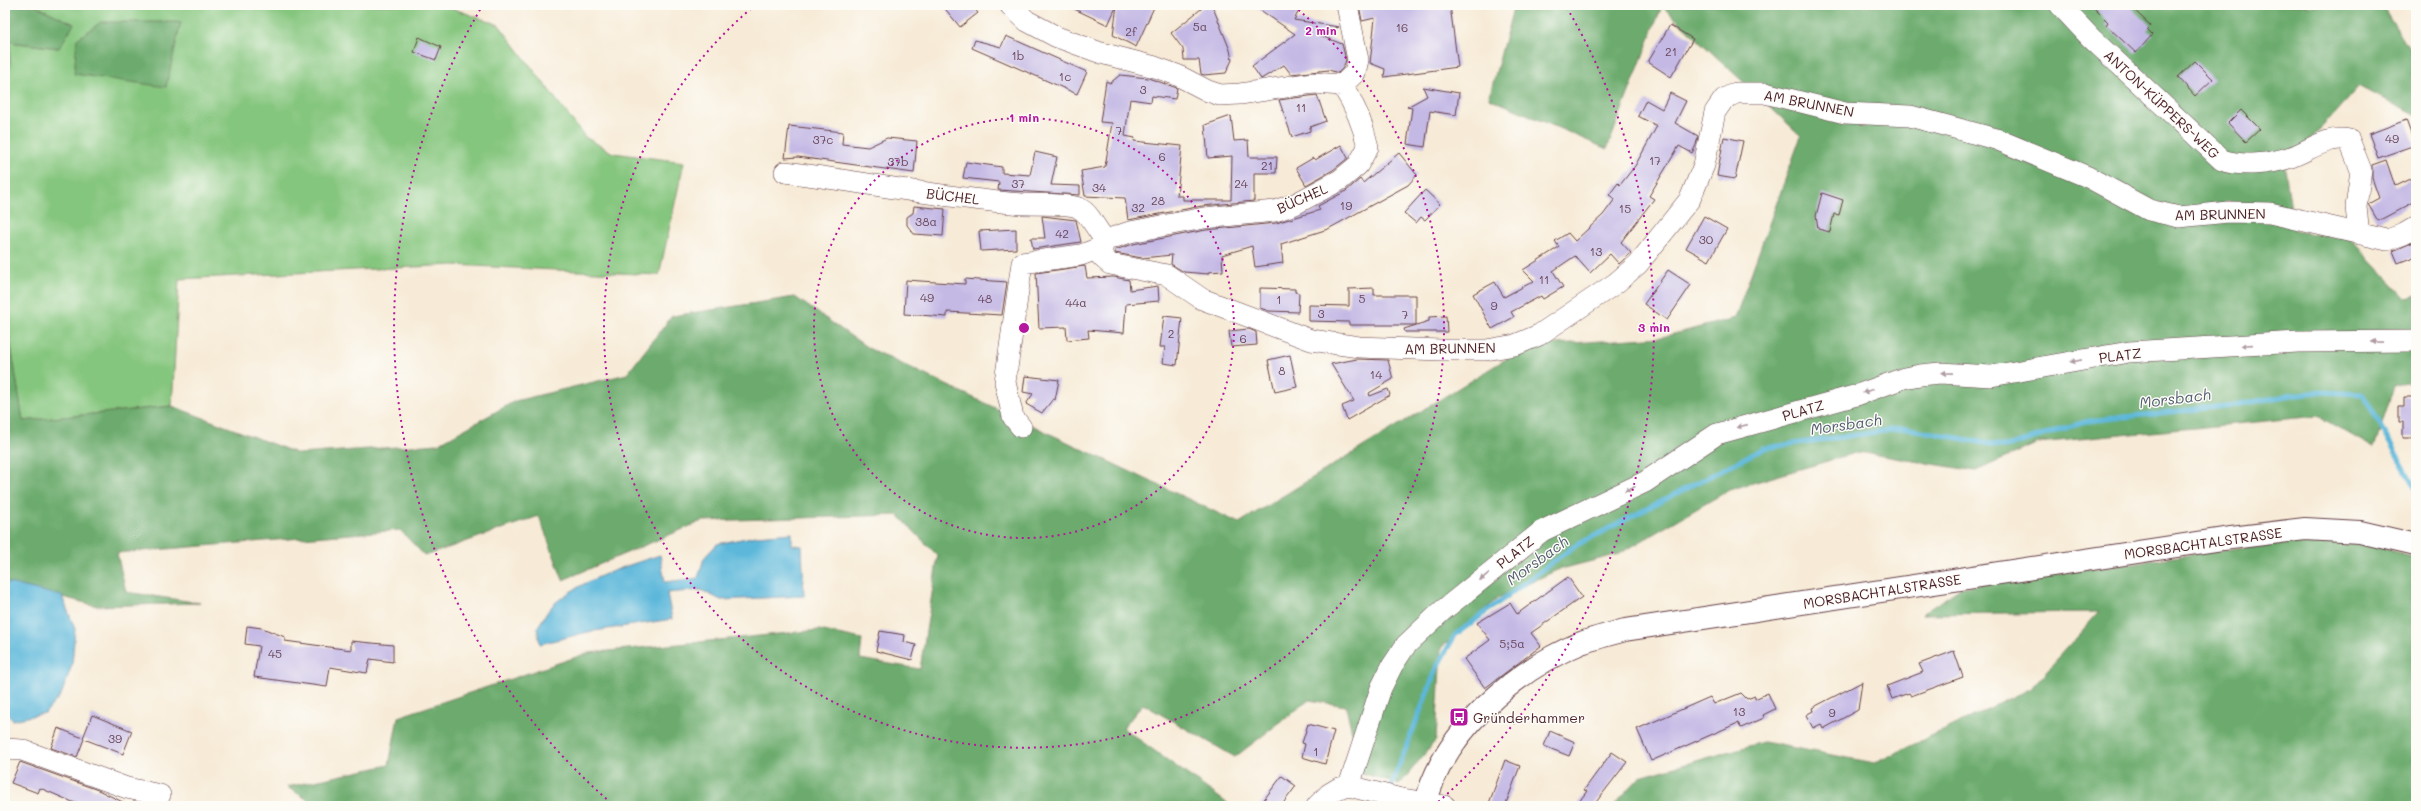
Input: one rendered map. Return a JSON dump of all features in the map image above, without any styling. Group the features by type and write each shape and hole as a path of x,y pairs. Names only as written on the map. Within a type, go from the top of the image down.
{"main road":[{"name":"MORSBACHTALSTRASSE","path":"1432,805 1433,781 1468,724 1501,692 1552,657 1581,643 1625,630 2216,540 2305,530 2360,532 2416,545"}],"street":[{"path":"1010,5 1027,21 1058,37 1101,53 1155,67 1177,75 1208,91 1220,94 1240,94 1313,83 1342,85 1355,73 1358,60 1347,5"},
{"name":"ANTON-KÜPPERS-WEG","path":"2060,5 2091,38 2222,160 2243,165 2290,158 2339,138 2349,140 2360,170 2356,207 2360,234"},
{"name":"BÜCHEL","path":"1021,427 1013,417 1005,382 1022,263 1081,255 1130,232 1204,218 1275,211 1294,204 1340,180 1358,165 1368,147 1363,125 1354,104 1342,85"},
{"name":"AM BRUNNEN","path":"1168,275 1202,299 1311,340 1359,347 1441,350 1486,350 1515,345 1539,335 1616,284 1638,264 1690,199 1704,165 1715,112 1724,99 1736,93 1765,93 1845,113 1910,116 1996,139 2088,176 2149,210 2179,218 2228,212 2270,213 2360,234"},
{"name":"BÜCHEL","path":"785,172 936,194 1013,203 1078,207 1086,214 1098,233 1104,244 1102,257 1110,264 1168,275"},
{"path":"2360,234 2387,240 2404,234 2416,227"},
{"name":"PLATZ","path":"1349,786 1381,688 1392,666 1411,640 1442,611 1542,531 1645,482 1716,434 1856,395 1904,378 1920,375 1940,373 1991,376 2129,352 2298,342 2416,342"},
{"path":"5,749 22,750 127,788 160,795"},
{"path":"1317,806 1329,794 1339,788 1349,786 1432,805"}],"green space":[{"path":"5,5 34,5 74,24 59,48 10,42 10,68 5,67"},
{"path":"34,5 443,5 499,25 585,137 613,153 684,162 659,275 453,265 179,279 172,406 23,421 5,308 5,67 9,68 9,42 58,48 73,24"},
{"path":"1514,5 2382,5 2416,60 2416,116 2359,86 2285,168 2294,231 2350,239 2406,298 2416,295 2416,383 2394,386 2374,448 2318,416 2038,443 1976,471 1858,452 1729,490 1619,554 1557,570 1498,598 1441,648 1436,740 1400,784 1361,773 1346,706 1309,700 1235,757 1143,704 1123,728 1231,806 318,806 287,787 389,765 398,717 588,653 819,630 862,639 860,659 920,669 938,556 898,515 702,521 563,580 539,516 425,556 400,530 117,553 126,592 200,603 97,606 5,582 5,308 23,421 172,406 299,454 438,444 515,401 627,374 672,316 795,297 868,348 1239,523 1527,346 1662,337 1735,318 1801,136 1662,6 1607,149 1489,98"},
{"path":"101,22 181,22 166,87 74,74 77,39"},
{"path":"2308,538 2371,545 2416,557 2416,806 1613,806 1640,777 1763,742 1875,763 2031,688 2100,612 1922,614 1962,587"}],"water":[{"path":"792,533 792,545 802,546 804,596 721,600 701,590 667,593 672,619 588,632 540,644 537,628 553,605 576,588 590,581 660,555 665,582 698,578 704,558 717,544 756,536"},
{"path":"5,582 62,596 75,629 72,665 61,695 45,713 13,720 5,713"}],"building":[{"path":"942,5 971,5 978,13 960,27"},
{"path":"1066,5 1117,5 1108,25"},
{"path":"1117,5 1155,5 1136,47 1113,35"},
{"path":"1206,5 1212,5 1230,50 1232,60 1226,73 1201,74 1199,60 1184,60 1183,49 1171,33"},
{"path":"1253,5 1302,5 1294,20 1339,27 1316,34 1342,44 1346,60 1343,68 1338,73 1329,70 1291,74 1284,65 1261,79 1252,66 1295,34"},
{"path":"1359,5 1450,5 1458,67 1384,77 1385,69 1370,63 1375,18 1362,21"},
{"path":"2091,5 2129,5 2151,26 2147,30 2152,35 2136,53 2106,25 2108,22"},
{"path":"1670,25 1693,39 1671,77 1648,62"},
{"path":"1006,36 1087,72 1077,94 972,48 975,40 1001,47"},
{"path":"419,37 441,47 436,60 414,52"},
{"path":"2195,61 2213,79 2195,96 2178,77"},
{"path":"1120,75 1148,78 1177,88 1175,99 1152,96 1151,102 1130,99 1125,136 1135,138 1134,141 1182,146 1177,196 1183,196 1183,200 1231,200 1232,156 1208,158 1205,125 1231,116 1234,141 1248,140 1249,157 1277,157 1276,173 1254,173 1254,201 1202,206 1128,220 1125,198 1085,196 1081,171 1105,167 1112,123 1100,122 1106,81 1110,83"},
{"path":"1423,87 1459,93 1456,115 1430,111 1425,147 1407,144 1412,108 1407,107 1427,96"},
{"path":"1670,93 1686,101 1675,123 1698,136 1696,145 1692,153 1679,146 1649,196 1654,199 1621,242 1631,253 1619,264 1610,254 1590,273 1575,256 1553,271 1563,287 1543,299 1541,296 1511,312 1514,317 1492,329 1473,294 1495,282 1504,297 1534,281 1523,270 1559,247 1555,241 1568,233 1575,241 1603,215 1615,199 1609,195 1618,183 1620,185 1635,166 1657,126 1638,116 1646,100 1662,109"},
{"path":"1317,95 1326,121 1310,127 1310,131 1292,137 1279,100"},
{"path":"2241,110 2260,129 2246,142 2228,123"},
{"path":"2406,120 2415,145 2378,158 2369,134"},
{"path":"789,126 843,132 842,144 868,147 887,138 917,141 914,173 798,157 785,158"},
{"path":"1724,137 1743,141 1735,179 1717,176"},
{"path":"1341,145 1348,158 1333,170 1306,185 1296,168 1313,158 1315,160"},
{"path":"1035,152 1057,157 1051,185 1080,186 1080,195 998,190 999,182 963,178 966,162 1002,167 1002,173 1030,175"},
{"path":"1399,153 1417,175 1408,185 1328,229 1281,244 1283,263 1255,267 1252,246 1222,255 1223,271 1208,272 1208,274 1184,272 1171,264 1172,255 1142,258 1115,253 1115,250 1133,244 1206,230 1276,223 1320,210 1318,206 1346,191 1360,179 1363,183"},
{"path":"2386,160 2395,186 2416,176 2416,201 2378,221 2368,204 2379,198 2372,178 2372,165"},
{"path":"1425,190 1440,204 1425,220 1421,217 1416,223 1404,213"},
{"path":"1822,193 1843,200 1839,215 1834,214 1830,232 1818,229 1816,216"},
{"path":"914,206 945,209 943,236 914,234 907,225 907,217 913,213"},
{"path":"1042,216 1076,220 1081,242 1033,249 1031,238 1045,238"},
{"path":"1704,216 1727,229 1709,261 1686,248"},
{"path":"1016,229 1016,249 981,251 979,231"},
{"path":"2416,241 2416,256 2398,263 2393,251"},
{"path":"1085,266 1087,278 1114,277 1129,280 1130,290 1158,286 1159,301 1126,304 1124,333 1088,330 1089,338 1067,340 1066,327 1039,328 1036,273"},
{"path":"1668,270 1691,285 1667,320 1644,304"},
{"path":"965,279 1007,282 1002,315 947,312 947,317 904,314 906,280 965,284"},
{"path":"1260,288 1295,289 1295,292 1299,293 1298,312 1269,311 1260,308"},
{"path":"1374,288 1374,295 1416,295 1416,325 1349,325 1349,322 1309,321 1309,305 1349,306 1349,289"},
{"path":"1164,316 1182,318 1177,365 1163,363 1165,347 1160,347"},
{"path":"1446,316 1447,332 1405,332 1404,329 1429,321 1429,317"},
{"path":"1249,329 1256,332 1257,345 1231,347 1229,331"},
{"path":"1290,355 1297,387 1275,392 1268,360"},
{"path":"1357,359 1388,360 1393,379 1369,393 1370,396 1388,389 1390,395 1347,420 1342,406 1354,401 1331,364"},
{"path":"1025,376 1059,380 1055,400 1053,399 1042,413 1026,404 1033,394 1023,392"},
{"path":"2404,397 2416,397 2416,438 2403,438 2403,422 2399,422 2399,406 2404,406"},
{"path":"1568,577 1582,597 1531,633 1541,646 1485,688 1464,659 1490,640 1477,623 1510,603 1517,614"},
{"path":"247,626 262,628 285,637 285,641 351,650 351,641 393,645 393,662 370,659 367,673 330,667 327,687 254,677 259,646 245,644"},
{"path":"880,631 905,635 904,642 916,645 912,660 876,651"},
{"path":"1954,651 1963,677 1911,696 1909,693 1892,699 1887,686 1923,672 1919,664"},
{"path":"1862,682 1858,710 1823,729 1821,724 1813,728 1806,715 1813,711 1812,708"},
{"path":"1741,693 1747,699 1755,696 1755,699 1768,693 1775,709 1763,715 1764,718 1741,728 1738,723 1651,761 1637,729 1710,697 1714,704"},
{"path":"92,715 132,731 123,754 84,739 77,757 51,748 58,728 83,738"},
{"path":"1308,724 1334,731 1325,764 1302,757 1305,744 1302,743"},
{"path":"1550,731 1575,742 1569,756 1544,746"},
{"path":"1612,752 1627,762 1593,806 1576,806 1587,791 1584,790"},
{"path":"1505,760 1520,766 1505,806 1488,806"},
{"path":"20,762 98,790 131,806 82,806 40,788 38,793 11,783"},
{"path":"1282,776 1296,786 1281,806 1259,806"}],"waterway":[{"name":"Morsbach","path":"1389,792 1438,665 1455,635 1573,547 1764,448 1906,428 2006,447 2088,421 2234,405 2298,394 2322,392 2363,394 2416,489"}],"place":[{"name":"Gründerhammer","path":"1459,717"}]}
